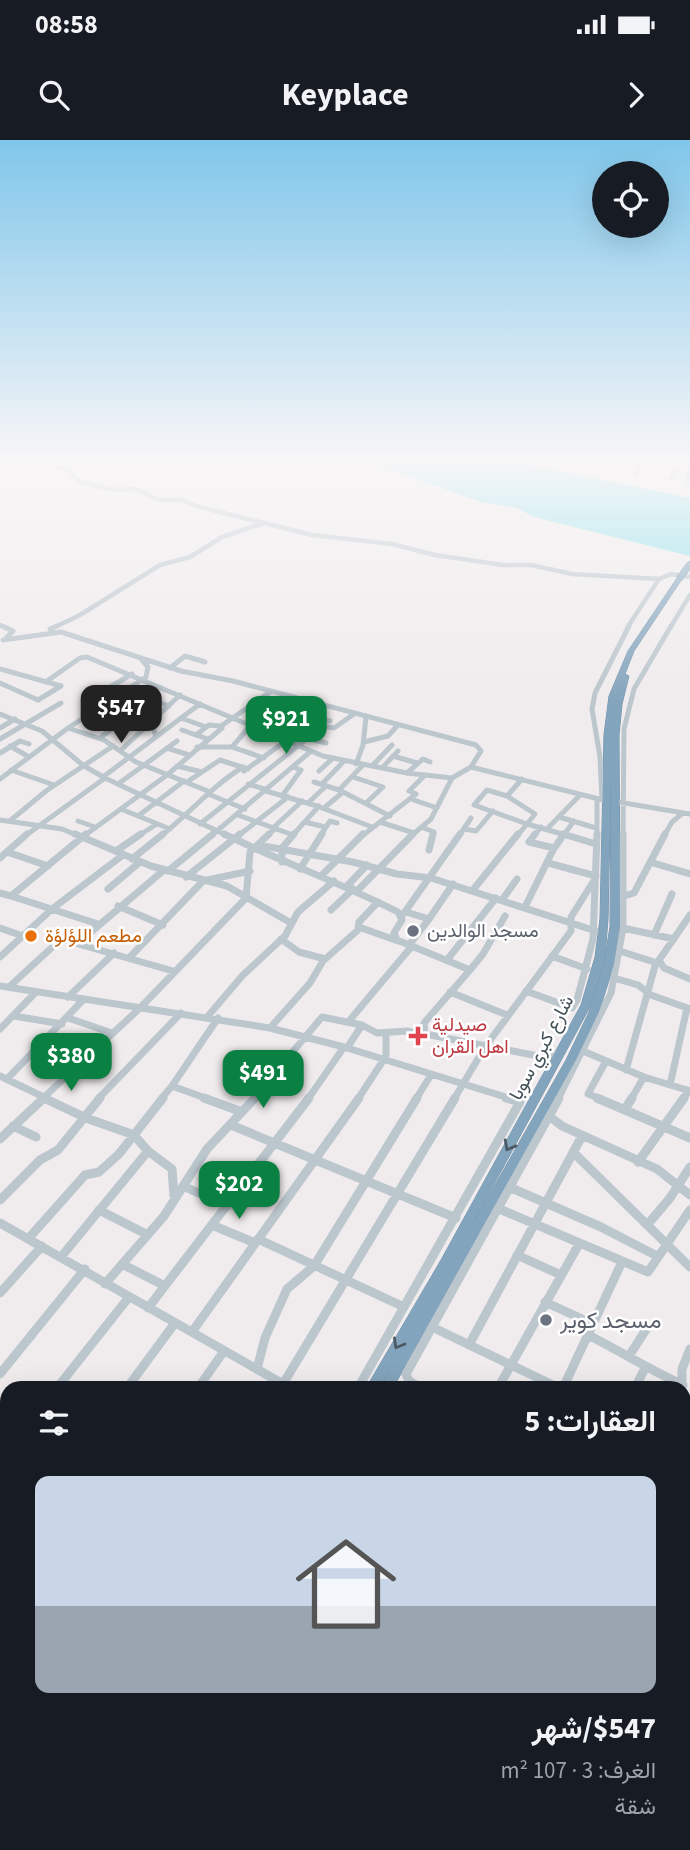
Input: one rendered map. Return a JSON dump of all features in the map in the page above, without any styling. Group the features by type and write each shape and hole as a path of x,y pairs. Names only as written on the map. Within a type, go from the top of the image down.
{"highway":[{"name":"شارع كبري سوبا","path":"383,1381 545,1113 592,1018 616,919 609,801 622,688 638,652 686,577 690,564"},
{"name":"شارع كبري سوبا","path":"383,1381 604,973"}],"street":[{"path":"34,634 77,617 164,563 190,557 216,541"},
{"path":"364,541 497,565 531,565 567,574 659,579 671,574 686,577"},
{"path":"526,991 573,1008 623,952 624,896 592,709 595,692 620,639 659,579"},
{"path":"408,1381 406,1374 509,1187 545,1113 583,1051 604,1009 604,973 596,931 596,828 609,801 634,689 690,594"},
{"path":"0,625 13,632 1,641"},
{"path":"1,641 61,632 170,668 233,681 478,746 481,751 471,767 452,778 429,821 331,911"},
{"path":"170,668 185,656 205,662"},
{"path":"47,681 83,657 132,674 332,759 407,774 452,778"},
{"path":"0,779 68,728 143,679 147,675 148,665 136,657"},
{"path":"0,669 61,686 38,700 2,685"},
{"path":"104,704 90,699 132,674"},
{"path":"2,685 28,676"},
{"path":"149,692 143,696 169,706"},
{"path":"181,718 205,726 220,727 270,692"},
{"path":"121,750 180,695"},
{"path":"0,739 61,703"},
{"path":"275,737 312,703"},
{"path":"0,858 39,824 200,704"},
{"path":"135,705 127,711 155,721"},
{"path":"197,735 220,712"},
{"path":"100,738 132,713"},
{"path":"0,714 26,723 53,739 84,766 104,778 185,817 256,846 282,862 334,881 404,914 429,919"},
{"path":"266,774 324,722 334,729 354,714"},
{"path":"282,862 282,848 304,822 341,791 353,777 360,764 366,717"},
{"path":"0,728 15,719"},
{"path":"155,721 156,737"},
{"path":"261,731 276,722 290,726"},
{"path":"305,725 301,729 305,731 299,736 326,743"},
{"path":"232,747 250,726"},
{"path":"364,742 388,736 398,726"},
{"path":"68,728 100,738 143,765 245,809"},
{"path":"11,896 95,827 167,775 222,728"},
{"path":"182,730 208,738"},
{"path":"0,753 20,741 42,748"},
{"path":"118,784 177,741"},
{"path":"132,859 185,817 223,779 264,758 286,741"},
{"path":"18,751 29,744"},
{"path":"197,747 205,749 222,744 264,758"},
{"path":"372,766 392,745"},
{"path":"10,746 29,757"},
{"path":"4,821 113,746"},
{"path":"167,748 189,755"},
{"path":"272,752 286,755"},
{"path":"78,943 118,906 218,832 312,752"},
{"path":"382,768 396,753 417,763"},
{"path":"319,771 332,759"},
{"path":"407,774 423,759 430,762"},
{"path":"138,816 220,760 256,777"},
{"path":"378,760 388,762"},
{"path":"186,877 257,822 285,796 302,770 280,761"},
{"path":"0,1139 140,1009 173,971 246,898 250,853 324,785 344,761"},
{"path":"177,766 202,772"},
{"path":"471,767 580,795 687,814"},
{"path":"11,770 54,785"},
{"path":"200,824 261,773 280,779"},
{"path":"321,876 372,827 411,799 416,794 409,791 425,775"},
{"path":"353,777 383,787 366,803"},
{"path":"507,796 523,779"},
{"path":"314,782 341,791 390,816"},
{"path":"248,784 322,807 372,827"},
{"path":"473,890 527,824 535,814 507,796 486,790 474,804 527,824 596,844"},
{"path":"554,848 529,842 580,795"},
{"path":"411,799 437,808"},
{"path":"121,809 170,830"},
{"path":"464,829 476,832 493,811"},
{"path":"624,896 634,893 673,821 687,814"},
{"path":"238,815 293,835"},
{"path":"559,817 596,828"},
{"path":"399,941 394,935 404,914 471,818"},
{"path":"4,821 39,824 84,836 140,862 186,877 227,886 271,909 290,923"},
{"path":"78,821 95,827"},
{"path":"300,869 325,827 330,821 337,823"},
{"path":"524,907 554,848 574,821"},
{"path":"304,822 325,827"},
{"path":"380,822 414,833"},
{"path":"0,957 52,909 157,824"},
{"path":"421,827 434,832 429,850"},
{"path":"256,846 311,853 431,878 596,931"},
{"path":"6,852 48,866"},
{"path":"192,852 210,859"},
{"path":"108,889 140,862"},
{"path":"650,862 690,874"},
{"path":"548,863 595,877"},
{"path":"352,889 366,866"},
{"path":"129,957 203,881 250,871"},
{"path":"282,1381 485,1047 571,931 570,922 595,877"},
{"path":"447,960 517,879"},
{"path":"208,1016 243,975 282,939 290,923 310,900 334,881"},
{"path":"349,1021 410,946 453,884"},
{"path":"0,892 98,924"},
{"path":"654,934 672,894"},
{"path":"270,1028 310,982 325,959 359,927 359,922 378,902"},
{"path":"118,906 163,925"},
{"path":"626,1070 658,962 690,915"},
{"path":"427,1035 423,1032 423,1025 484,954 505,916"},
{"path":"359,927 470,970"},
{"path":"0,928 23,936"},
{"path":"604,973 624,928"},
{"path":"624,928 674,939"},
{"path":"282,939 299,952 325,959"},
{"path":"4,987 59,940 173,971"},
{"path":"623,952 658,962 664,968 690,979"},
{"path":"68,997 114,953"},
{"path":"552,956 641,986 647,992 689,1008 670,1085"},
{"path":"4,987 140,1009 208,1016 270,1028 384,1059 520,1102 362,1381"},
{"path":"0,1029 36,992"},
{"path":"450,992 507,1015"},
{"path":"84,999 65,1021 2,1078 86,1118 134,1135 172,1169 174,1197"},
{"path":"0,1200 40,1160 58,1150 97,1101 181,1013"},
{"path":"14,1016 65,1021 112,1033"},
{"path":"105,1284 163,1216 207,1149 243,1112 322,1017 349,1021 372,1032 386,1034 407,1031 538,1056 562,1052"},
{"path":"28,1238 85,1175 103,1169 134,1135 206,1039 218,1018"},
{"path":"148,1308 362,1025"},
{"path":"192,1332 384,1059 386,1034"},
{"path":"583,1051 644,1077 689,1091 638,1162"},
{"path":"538,1056 552,1069"},
{"path":"606,1060 588,1094 690,1138"},
{"path":"257,1369 258,1355 284,1293 294,1280 314,1266 431,1075"},
{"path":"625,1110 644,1077"},
{"path":"172,1086 243,1112"},
{"path":"545,1113 582,1136 657,1169 690,1195"},
{"path":"231,1125 456,1218"},
{"path":"13,1126 36,1138"},
{"path":"469,1345 582,1136"},
{"path":"61,1257 148,1150"},
{"path":"573,1152 690,1267"},
{"path":"648,1224 690,1167"},
{"path":"183,1186 227,1206"},
{"path":"509,1187 601,1227 657,1256"},
{"path":"497,1208 648,1272 690,1210"},
{"path":"99,1210 148,1235"},
{"path":"0,1223 85,1269 105,1284 257,1369 274,1381"},
{"path":"212,1225 256,1241 404,1307"},
{"path":"502,1381 579,1244"},
{"path":"0,1293 42,1246"},
{"path":"517,1255 561,1275"},
{"path":"565,1381 622,1262"},
{"path":"122,1264 165,1286"},
{"path":"0,1374 85,1269"},
{"path":"62,1381 128,1297"},
{"path":"545,1302 593,1324"},
{"path":"132,1381 175,1323"},
{"path":"432,1327 545,1381"},
{"path":"629,1356 647,1328"},
{"path":"588,1335 670,1381"},
{"path":"683,1381 682,1368 690,1349"},
{"path":"203,1381 224,1351"},
{"path":"638,1381 645,1368"}],"water":[{"path":"629,541 690,541 690,556"}],"place":[{"name":"مسجد الوالدين","path":"413,931"},
{"name":"مطعم اللؤلؤة","path":"31,936"},
{"name":"صيدلية اهل القران","path":"418,1036"},
{"name":"مسجد كوير","path":"546,1320"}]}
